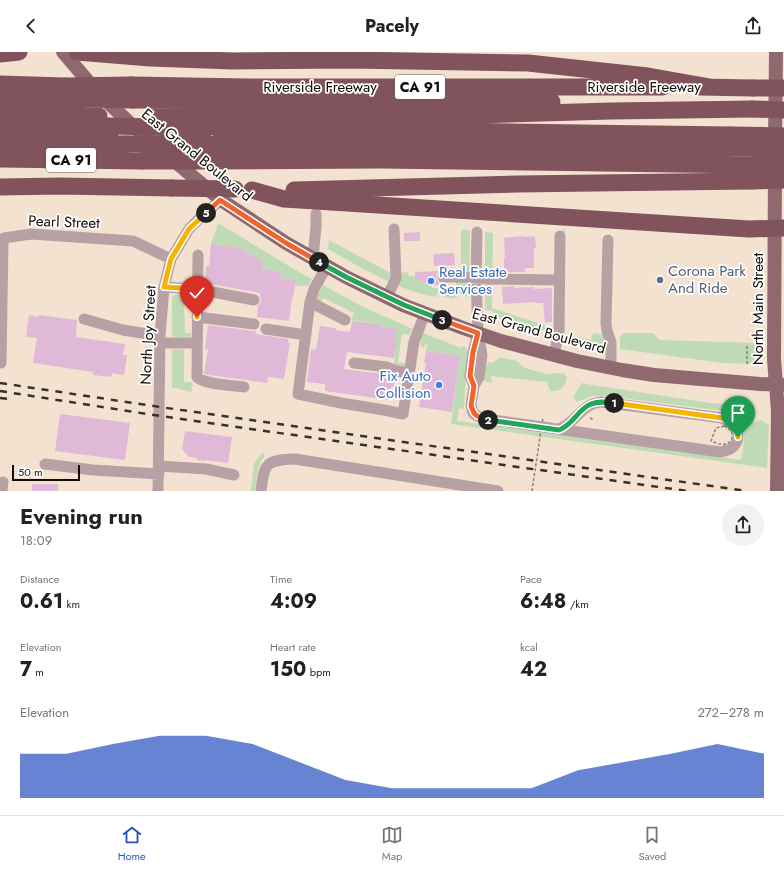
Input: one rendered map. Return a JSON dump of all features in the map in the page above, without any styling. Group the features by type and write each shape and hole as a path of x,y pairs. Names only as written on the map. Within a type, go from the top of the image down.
{"highway":[{"path":"0,54 19,52"},
{"path":"77,52 150,58 233,61 350,60 528,63 648,76 710,87"},
{"name":"Riverside Freeway","path":"0,84 65,86 132,93 248,88 784,88"},
{"path":"0,99 84,99 132,93 686,103 695,105 704,110"},
{"path":"0,106 56,106 64,109 74,116"},
{"path":"160,125 611,111 784,110"},
{"path":"0,115 74,116 106,124"},
{"path":"0,123 317,129 730,142 784,148"},
{"path":"0,128 106,124"},
{"path":"0,143 488,148 730,142 780,131"},
{"name":"CA 91","path":"0,159 142,161 381,160 752,173 784,165"},
{"path":"0,187 60,186 293,190 518,184 752,173 784,180"},
{"path":"252,190 284,199 749,229 779,228"}],"main road":[{"name":"East Grand Boulevard","path":"63,52 98,93 136,129 220,200 286,243 346,277 404,305 501,341 611,368 654,375 780,385"},
{"name":"North Main Street","path":"776,52 780,131 779,228 774,359 780,385 777,491"}],"street":[{"name":"North Joy Street","path":"158,491 160,339 164,287 171,259 189,229 220,200"},
{"path":"314,258 316,214"},
{"path":"387,297 396,278 394,229"},
{"path":"477,232 476,279 478,333 473,352 470,376 474,386 471,406 477,416 486,419 559,430 720,452 732,449 738,437 737,431 732,423 722,418 601,402 591,404 559,430"},
{"name":"Pearl Street","path":"1,363 2,237 32,234 133,241 171,259"},
{"path":"554,355 559,332 560,236"},
{"path":"608,240 606,324 611,342 611,368"},
{"path":"198,255 196,343 197,377 207,382 244,387"},
{"path":"327,266 314,289 310,302 298,394 403,414 414,342 425,313"},
{"path":"443,277 559,280"},
{"path":"164,287 197,289 254,300"},
{"path":"310,302 345,320"},
{"path":"197,317 254,324"},
{"path":"84,319 160,339 196,343"},
{"path":"266,329 306,335"},
{"path":"354,363 387,367 397,371 409,373"},
{"path":"261,491 263,473 272,462 278,460 301,460 498,491"},
{"path":"45,464 93,470 206,469 234,475"}],"path":[{"path":"747,344 747,364"},
{"path":"532,491 543,417"},
{"path":"724,426 729,428 732,431 731,442 721,445 711,441 714,434 716,428 724,426"}],"green space":[{"path":"218,223 312,279 308,286 295,286 296,280 280,278 280,272 263,269 264,263 241,248 211,244"},
{"path":"563,229 565,229 564,334 591,340 593,333 601,334 605,337 604,346 561,335"},
{"path":"461,230 470,230 469,292 467,297 460,293 453,299 437,294 436,297 408,290 366,271 328,249 329,240 398,277 398,273 408,272 409,276 415,276 416,279 420,279 421,283 426,282 427,285 432,285 432,288 438,288 439,291 456,291 456,282 461,282"},
{"path":"485,232 493,233 492,308 557,329 556,334 498,318 493,311 485,310"},
{"path":"323,285 363,307 413,329 409,335 402,334 398,362 405,364 405,367 397,367 394,364 397,329 379,326 379,324 351,320 354,313 323,298 321,303 316,302 316,298"},
{"path":"177,294 191,294 192,304 184,304 185,333 191,333 190,337 175,337 172,335 172,297"},
{"path":"423,333 461,348 462,346 465,347 467,351 464,409 459,408 457,421 741,460 744,441 743,428 737,418 730,413 606,396 592,396 577,402 573,397 582,383 711,403 742,405 748,407 747,414 749,420 754,422 761,420 769,425 767,468 451,424 460,356 426,351 428,345 425,344 424,348 420,345"},
{"path":"624,333 653,333 660,340 757,343 757,356 750,364 723,363 620,349 620,336"},
{"path":"184,349 184,382 192,382 191,392 172,387 172,350"},
{"path":"498,357 517,361 525,368 547,374 565,374 567,378 562,389 557,391 550,391 547,382 491,376 492,383 487,382 483,379 484,370 489,362 491,363 498,359"},
{"path":"263,452 265,456 258,468 255,491 251,491 254,463"}],"building":[{"path":"420,232 420,241 404,241 404,233"},
{"path":"535,236 536,248 534,248 534,268 525,268 525,272 504,272 504,238"},
{"path":"211,244 241,248 264,263 263,269 281,272 280,278 296,280 289,321 257,317 258,305 261,301 260,293 205,283 206,266 209,266"},
{"path":"454,253 455,265 434,266 433,254"},
{"name":"Real Estate Services","path":"439,271 436,277 439,282 438,285 427,285 426,282 420,283 420,279 415,279 415,272"},
{"path":"514,286 514,288 552,288 552,322 545,323 543,303 503,304 502,287"},
{"path":"29,315 77,320 76,337 125,344 123,355 127,355 124,375 112,373 111,377 93,375 93,372 33,363 37,338 26,337"},
{"path":"352,321 379,324 379,326 397,329 395,341 397,341 394,358 347,352 344,369 389,375 393,377 392,381 395,381 394,387 391,387 390,400 325,391 325,384 307,382 311,349 316,350 320,326 350,332"},
{"path":"208,325 256,331 256,334 288,339 288,343 290,343 284,379 268,377 267,383 204,374 208,349 205,349"},
{"name":"Fix Auto Collision","path":"426,351 460,356 452,412 419,407 426,363 424,363"},
{"path":"60,414 130,423 125,460 55,451"},
{"path":"185,431 232,437 228,463 197,460 197,458 189,457 182,449"},
{"path":"32,484 58,484 58,491 32,491"}],"railway":[{"path":"0,383 746,491"},
{"path":"0,391 160,416 687,491"},
{"path":"0,398 10,399"}],"place":[{"name":"Corona Park And Ride","path":"660,280"},
{"name":"Real Estate Services","path":"431,281"},
{"name":"Fix Auto Collision","path":"439,385"}],"route":[{"path":"197,317 197,289 164,287 171,259 189,229 220,200 286,243 346,277 404,305 478,333 473,352 470,376 474,386 471,406 477,416 486,419 559,430 572,422 591,404 607,402 722,418 732,423 737,431 738,437"}]}
